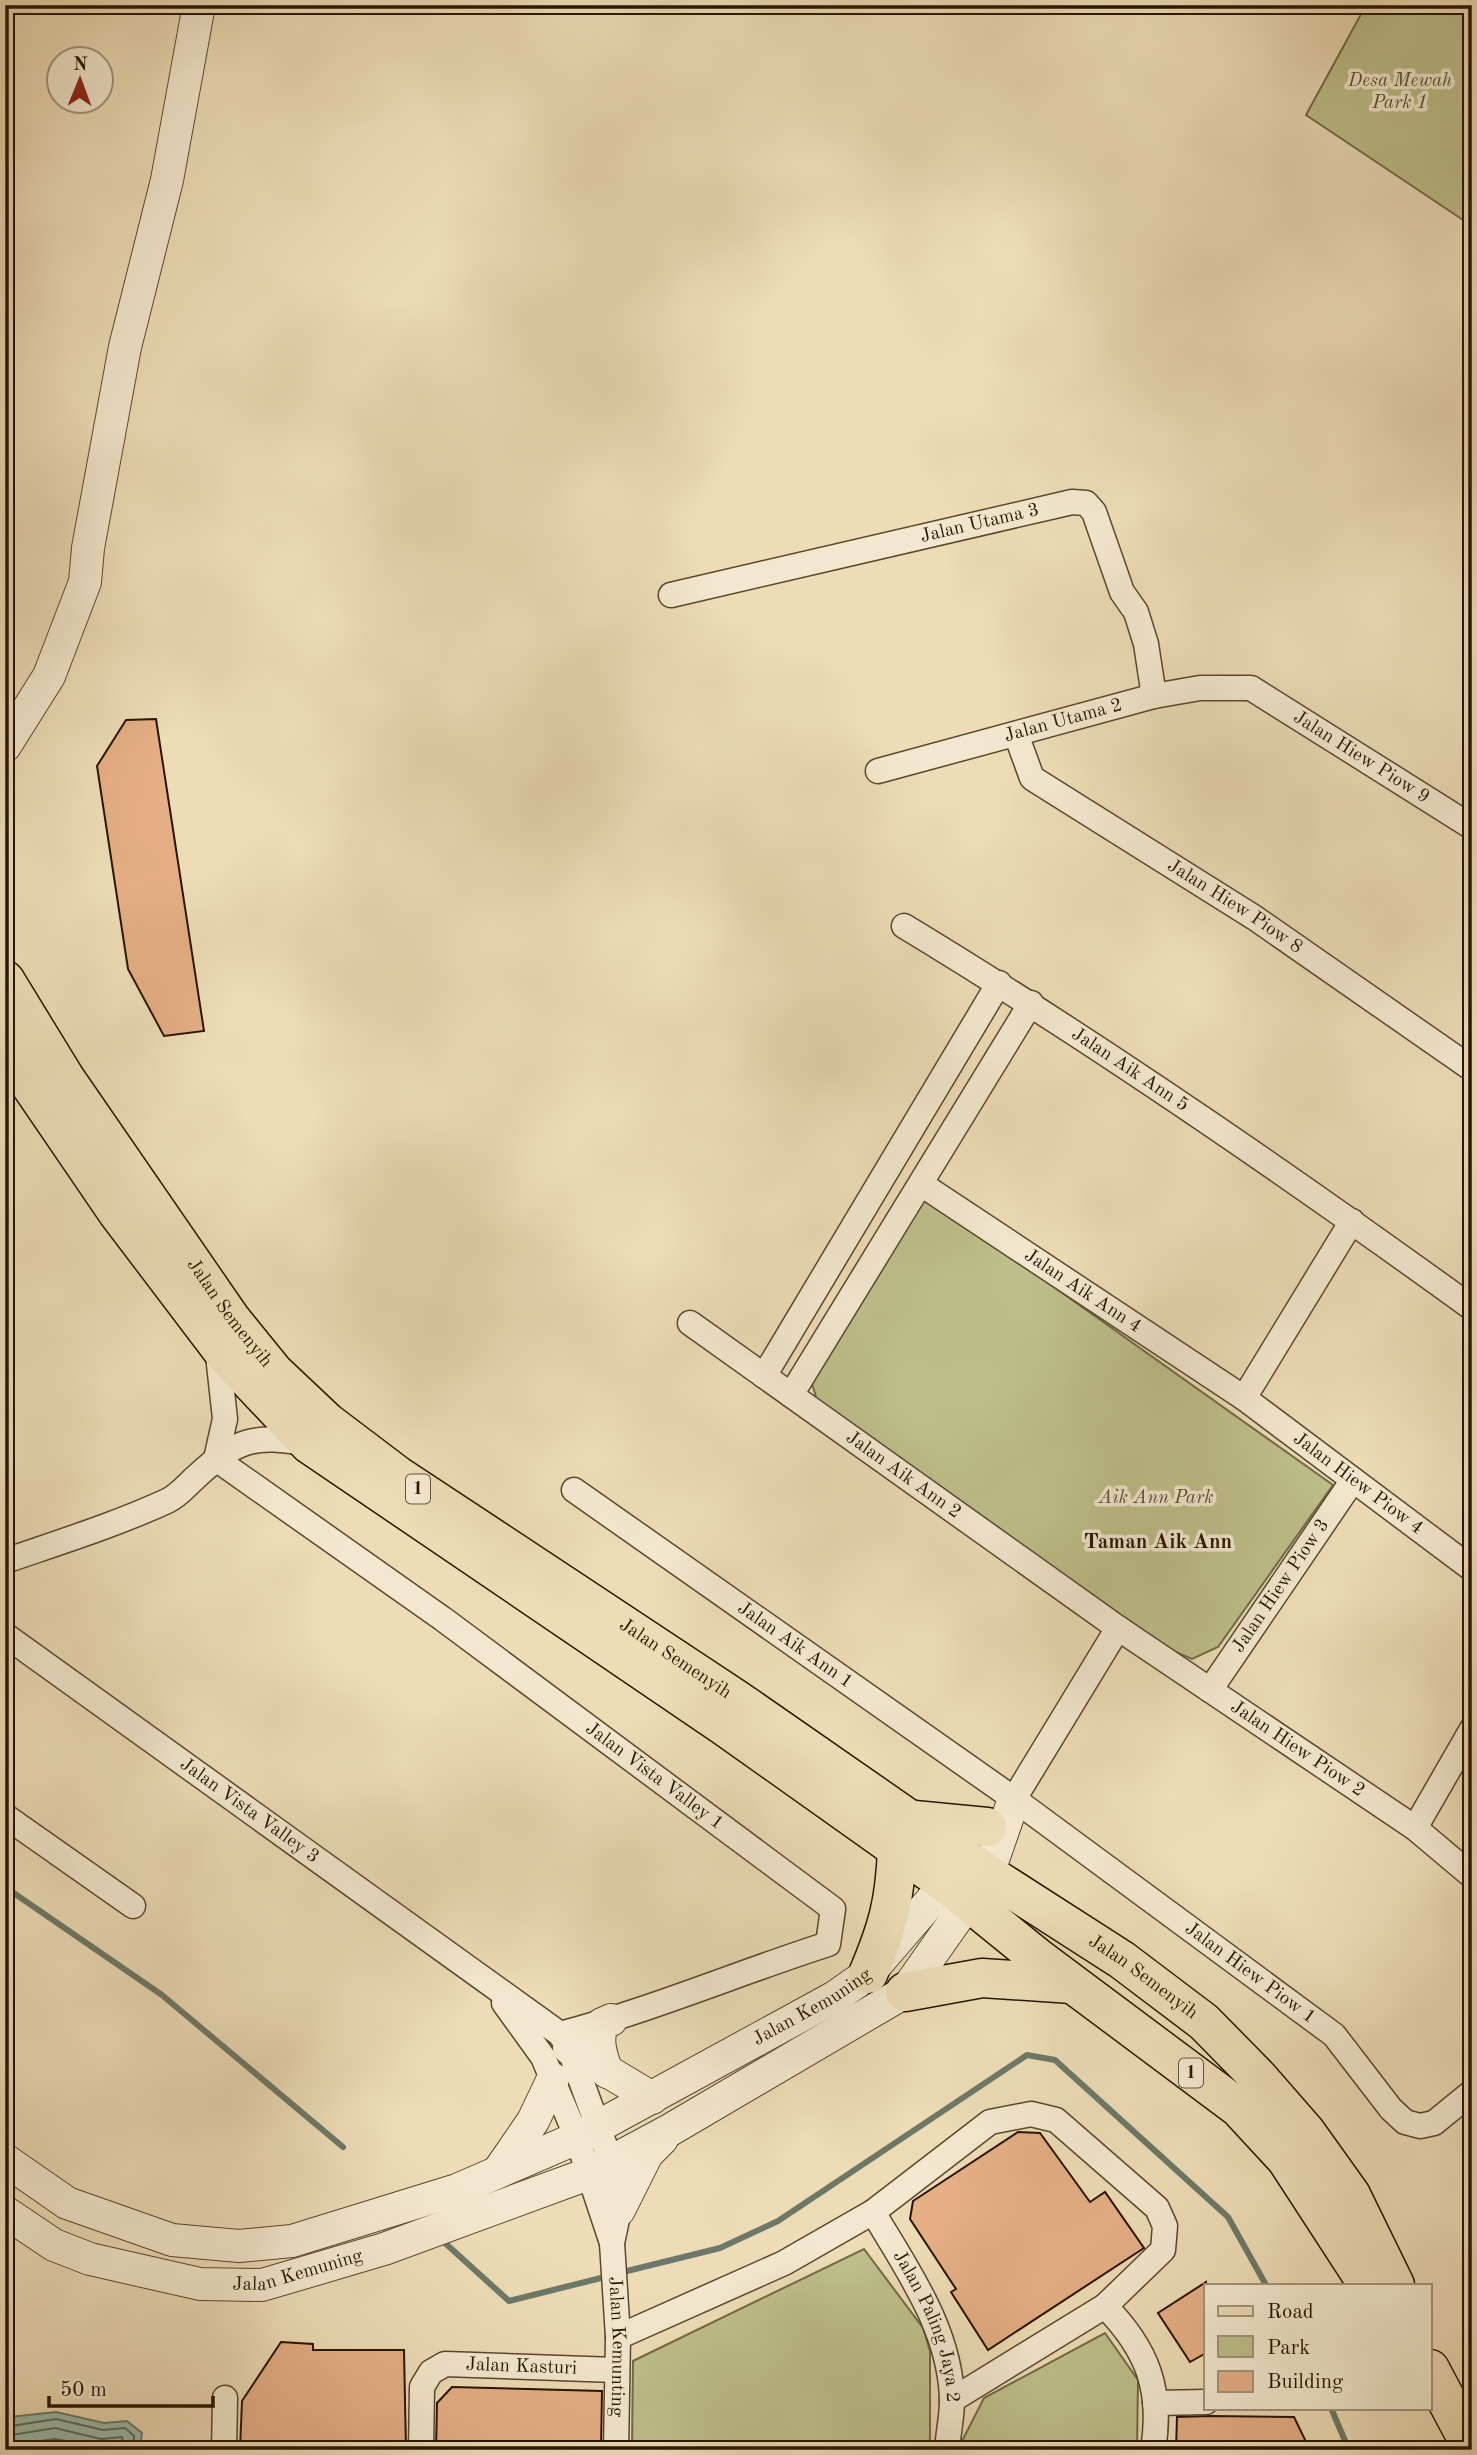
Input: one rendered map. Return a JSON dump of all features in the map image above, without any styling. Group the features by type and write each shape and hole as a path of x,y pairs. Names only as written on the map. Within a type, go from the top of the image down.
{"main road":[{"name":"Jalan Semenyih","path":"5,980 65,1078 231,1319 274,1372 318,1413 397,1475 736,1699 905,1835 968,1880 1072,1984 1239,2108 1286,2159 1367,2284"},
{"name":"Jalan Semenyih","path":"5,1048 117,1212 217,1343 267,1403 309,1444 724,1726 905,1835"},
{"path":"868,1974 888,1926 905,1835 994,1830 1024,1895"},
{"name":"Jalan Semenyih","path":"968,1880 1024,1895 1122,1960 1194,2014 1258,2077 1306,2132 1351,2195 1395,2284"},
{"path":"905,1992 982,1978 1072,1984"},
{"path":"1432,2373 1472,2448"}],"street":[{"path":"5,746 49,676 85,582 88,548 125,347 167,180 199,5"},
{"name":"Jalan Utama 3","path":"671,595 1072,502 1086,503 1094,512 1122,592 1136,612 1146,644 1154,696"},
{"path":"5,715 29,672 68,577 88,548"},
{"name":"Jalan Utama 2","path":"878,771 1154,696 1200,688 1251,688"},
{"name":"Jalan Hiew Piow 9","path":"1251,688 1472,827"},
{"name":"Jalan Hiew Piow 8","path":"1016,734 1032,778 1255,918 1472,1069"},
{"name":"Jalan Aik Ann 5","path":"904,926 1031,1003 1352,1222 1472,1308"},
{"path":"764,1376 999,983"},
{"path":"791,1395 921,1184 975,1090 1031,1003"},
{"name":"Jalan Aik Ann 4","path":"921,1184 1244,1398"},
{"path":"1244,1398 1352,1222"},
{"name":"Jalan Aik Ann 2","path":"690,1323 1118,1628"},
{"path":"215,1459 225,1419 217,1343"},
{"name":"Jalan Hiew Piow 4","path":"1244,1398 1472,1569"},
{"path":"5,1561 92,1532 172,1499 215,1459 238,1444 270,1437 309,1444"},
{"name":"Jalan Vista Valley 1","path":"215,1459 454,1627 833,1909 828,1944 719,1980 564,2041"},
{"name":"Jalan Hiew Piow 3","path":"1209,1690 1353,1480"},
{"name":"Jalan Aik Ann 1","path":"574,1490 1014,1798"},
{"path":"968,1880 994,1830 1118,1628"},
{"name":"Jalan Hiew Piow 2","path":"1118,1628 1415,1828 1472,1876"},
{"name":"Jalan Vista Valley 3","path":"5,1635 564,2041"},
{"path":"1415,1828 1472,1729"},
{"name":"Jalan Hiew Piow 1","path":"1014,1798 1334,2035 1391,2109 1405,2122 1420,2126 1434,2123 1472,2092"},
{"path":"5,1816 133,1906"},
{"name":"Jalan Kemuning","path":"5,2160 67,2203 172,2240 239,2246 292,2241 351,2224 457,2190 588,2133 835,1997 868,1974 968,1880"},
{"name":"Jalan Kemuning","path":"5,2212 54,2245 90,2259 200,2284 262,2285 384,2249 600,2168 905,1992 968,1880"},
{"name":"Jalan Vista Valley 3","path":"492,1987 543,2057 553,2079 588,2133"},
{"path":"607,2072 600,2052 599,2033 602,2024 611,2021"},
{"path":"564,2041 607,2072 652,2098"},
{"path":"564,2041 588,2133 619,2210"},
{"path":"500,2169 533,2121 553,2079"},
{"path":"618,2337 784,2263 873,2212 990,2122 1031,2114 1056,2120 1157,2208 1165,2226 1163,2250 1105,2306 952,2400"},
{"path":"612,2251 619,2210 647,2154 670,2130"},
{"path":"600,2168 612,2251"},
{"name":"Jalan Paling Jaya 2","path":"873,2212 929,2306 943,2349 952,2400 947,2450"},
{"name":"Jalan Kemunting","path":"612,2251 618,2337 616,2450"},
{"path":"1105,2306 1130,2331 1149,2366 1157,2423 1153,2450"},
{"name":"Jalan Kasturi","path":"421,2450 422,2388 430,2372 445,2364 616,2370"},
{"path":"224,2450 225,2399"},
{"path":"1155,2403 1204,2402"}],"green space":[{"name":"Desa Mewah Park 1","path":"1366,5 1472,5 1472,226 1306,115"},
{"name":"Aik Ann Park","path":"923,1194 1333,1485 1218,1647 1192,1659 1166,1648 824,1407 816,1397 810,1377"},
{"path":"864,2249 923,2328 930,2351 930,2450 632,2450 633,2361"},
{"path":"1105,2333 1138,2380 1137,2450 963,2450 962,2441 984,2398"}],"water":[{"path":"56,2412 104,2423 127,2421 142,2433 140,2450 5,2450 5,2422 10,2417"}],"building":[{"path":"156,719 204,1031 164,1036 128,969 97,766 126,720"},
{"path":"1018,2132 1040,2133 1090,2202 1105,2192 1144,2248 988,2350 951,2292 956,2289 910,2219 913,2201"},
{"path":"1206,2282 1204,2354 1190,2362 1158,2313"},
{"path":"281,2342 313,2344 313,2350 404,2350 406,2450 240,2450 242,2401"},
{"path":"452,2387 602,2391 601,2450 436,2450 437,2403"},
{"path":"1177,2417 1294,2417 1310,2450 1176,2450"}],"waterway":[{"path":"5,1887 162,1995 343,2147"},
{"path":"619,2273 720,2248 778,2221 1027,2055 1055,2060 1228,2217 1265,2284"},
{"path":"445,2243 509,2301 609,2276"},
{"path":"1332,2410 1349,2450"}],"district":[{"name":"Taman Aik Ann","path":"1158,1542"}]}
